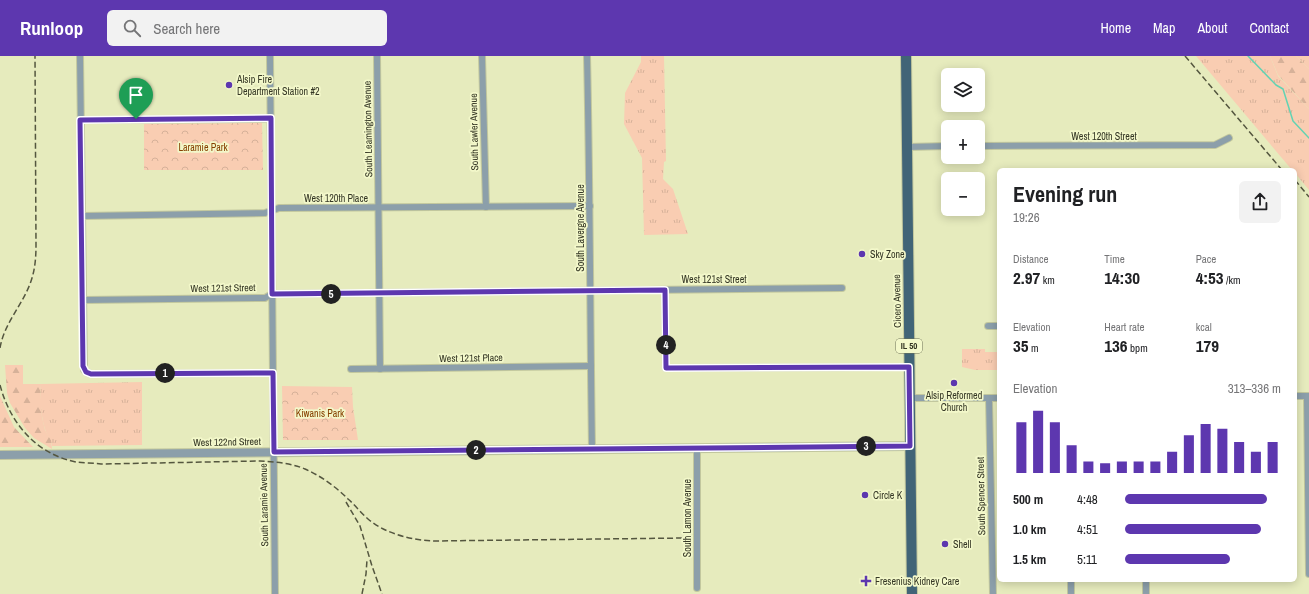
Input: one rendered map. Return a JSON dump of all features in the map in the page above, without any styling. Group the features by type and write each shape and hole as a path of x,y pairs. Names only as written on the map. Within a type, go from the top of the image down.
{"main road":[{"name":"Cicero Avenue","path":"906,56 912,594"}],"street":[{"path":"80,56 83,366 86,372 91,374 273,373"},
{"name":"South Laramie Avenue","path":"270,56 275,594"},
{"name":"South Leamington Avenue","path":"377,56 380,369"},
{"name":"South Lawler Avenue","path":"482,56 486,207"},
{"name":"South Lavergne Avenue","path":"587,56 592,449"},
{"path":"80,120 271,118"},
{"name":"West 120th Street","path":"985,146 1215,145 1229,138"},
{"path":"907,147 941,146"},
{"name":"West 120th Place","path":"82,216 265,213 279,208 590,206"},
{"name":"West 121st Street","path":"82,300 265,298 272,294 842,288"},
{"path":"665,290 666,368 909,367"},
{"path":"988,326 997,326"},
{"name":"West 121st Place","path":"351,369 591,366"},
{"path":"1297,396 1308,396 1309,574"},
{"path":"910,398 997,398"},
{"name":"South Spencer Street","path":"989,398 993,594"},
{"name":"West 122nd Street","path":"0,455 910,446"},
{"name":"South Lamon Avenue","path":"697,448 697,588"},
{"path":"1071,582 1071,594"},
{"path":"1146,582 1146,594"}],"green space":[{"path":"641,56 664,56 666,161 664,162 663,179 673,189 688,234 644,235 642,158 624,124 625,93 641,62"},
{"path":"1196,56 1270,56 1278,76 1309,109 1309,190 1297,175 1297,168 1290,168"},
{"path":"1270,56 1296,56 1309,69 1309,109 1278,75"},
{"path":"1296,56 1309,56 1309,69"},
{"name":"Laramie Park","path":"262,123 263,170 144,170 144,124"},
{"path":"962,349 985,349 985,352 997,352 997,370 975,370 962,367"},
{"path":"5,365 23,365 23,384 40,384 42,417 45,430 51,440 52,449 34,438 25,428 10,403 7,393"},
{"path":"142,382 142,445 52,446 42,418 40,384"},
{"name":"Kiwanis Park","path":"282,386 352,387 353,407 358,440 283,440"},
{"path":"0,396 14,427 33,447 0,447"}],"waterway":[{"path":"1248,56 1276,85 1283,89 1293,121 1309,138"}],"railway":[{"path":"0,348 5,331 30,284 35,264 35,56"},
{"path":"1185,56 1280,168"},
{"path":"1297,182 1309,197"},
{"path":"0,385 10,412 27,435 49,452 62,458 76,462 101,464 260,461 294,465 305,469 328,482 365,517 375,524 383,529 408,538 434,541 685,538"},
{"path":"346,502 360,526 382,594"},
{"path":"362,594 367,560"}],"place":[{"name":"Alsip Fire Department Station #2","path":"229,85"},
{"name":"Sky Zone","path":"862,254"},
{"name":"Alsip Reformed Church","path":"954,383"},
{"name":"Circle K","path":"865,495"},
{"name":"Shell","path":"945,544"},
{"name":"Fresenius Kidney Care","path":"866,581"}],"route":[{"path":"271,118 272,294 665,290 666,368 909,367 910,446 274,452 273,373 88,374 84,370 83,366 80,120 136,119 271,118"}]}
